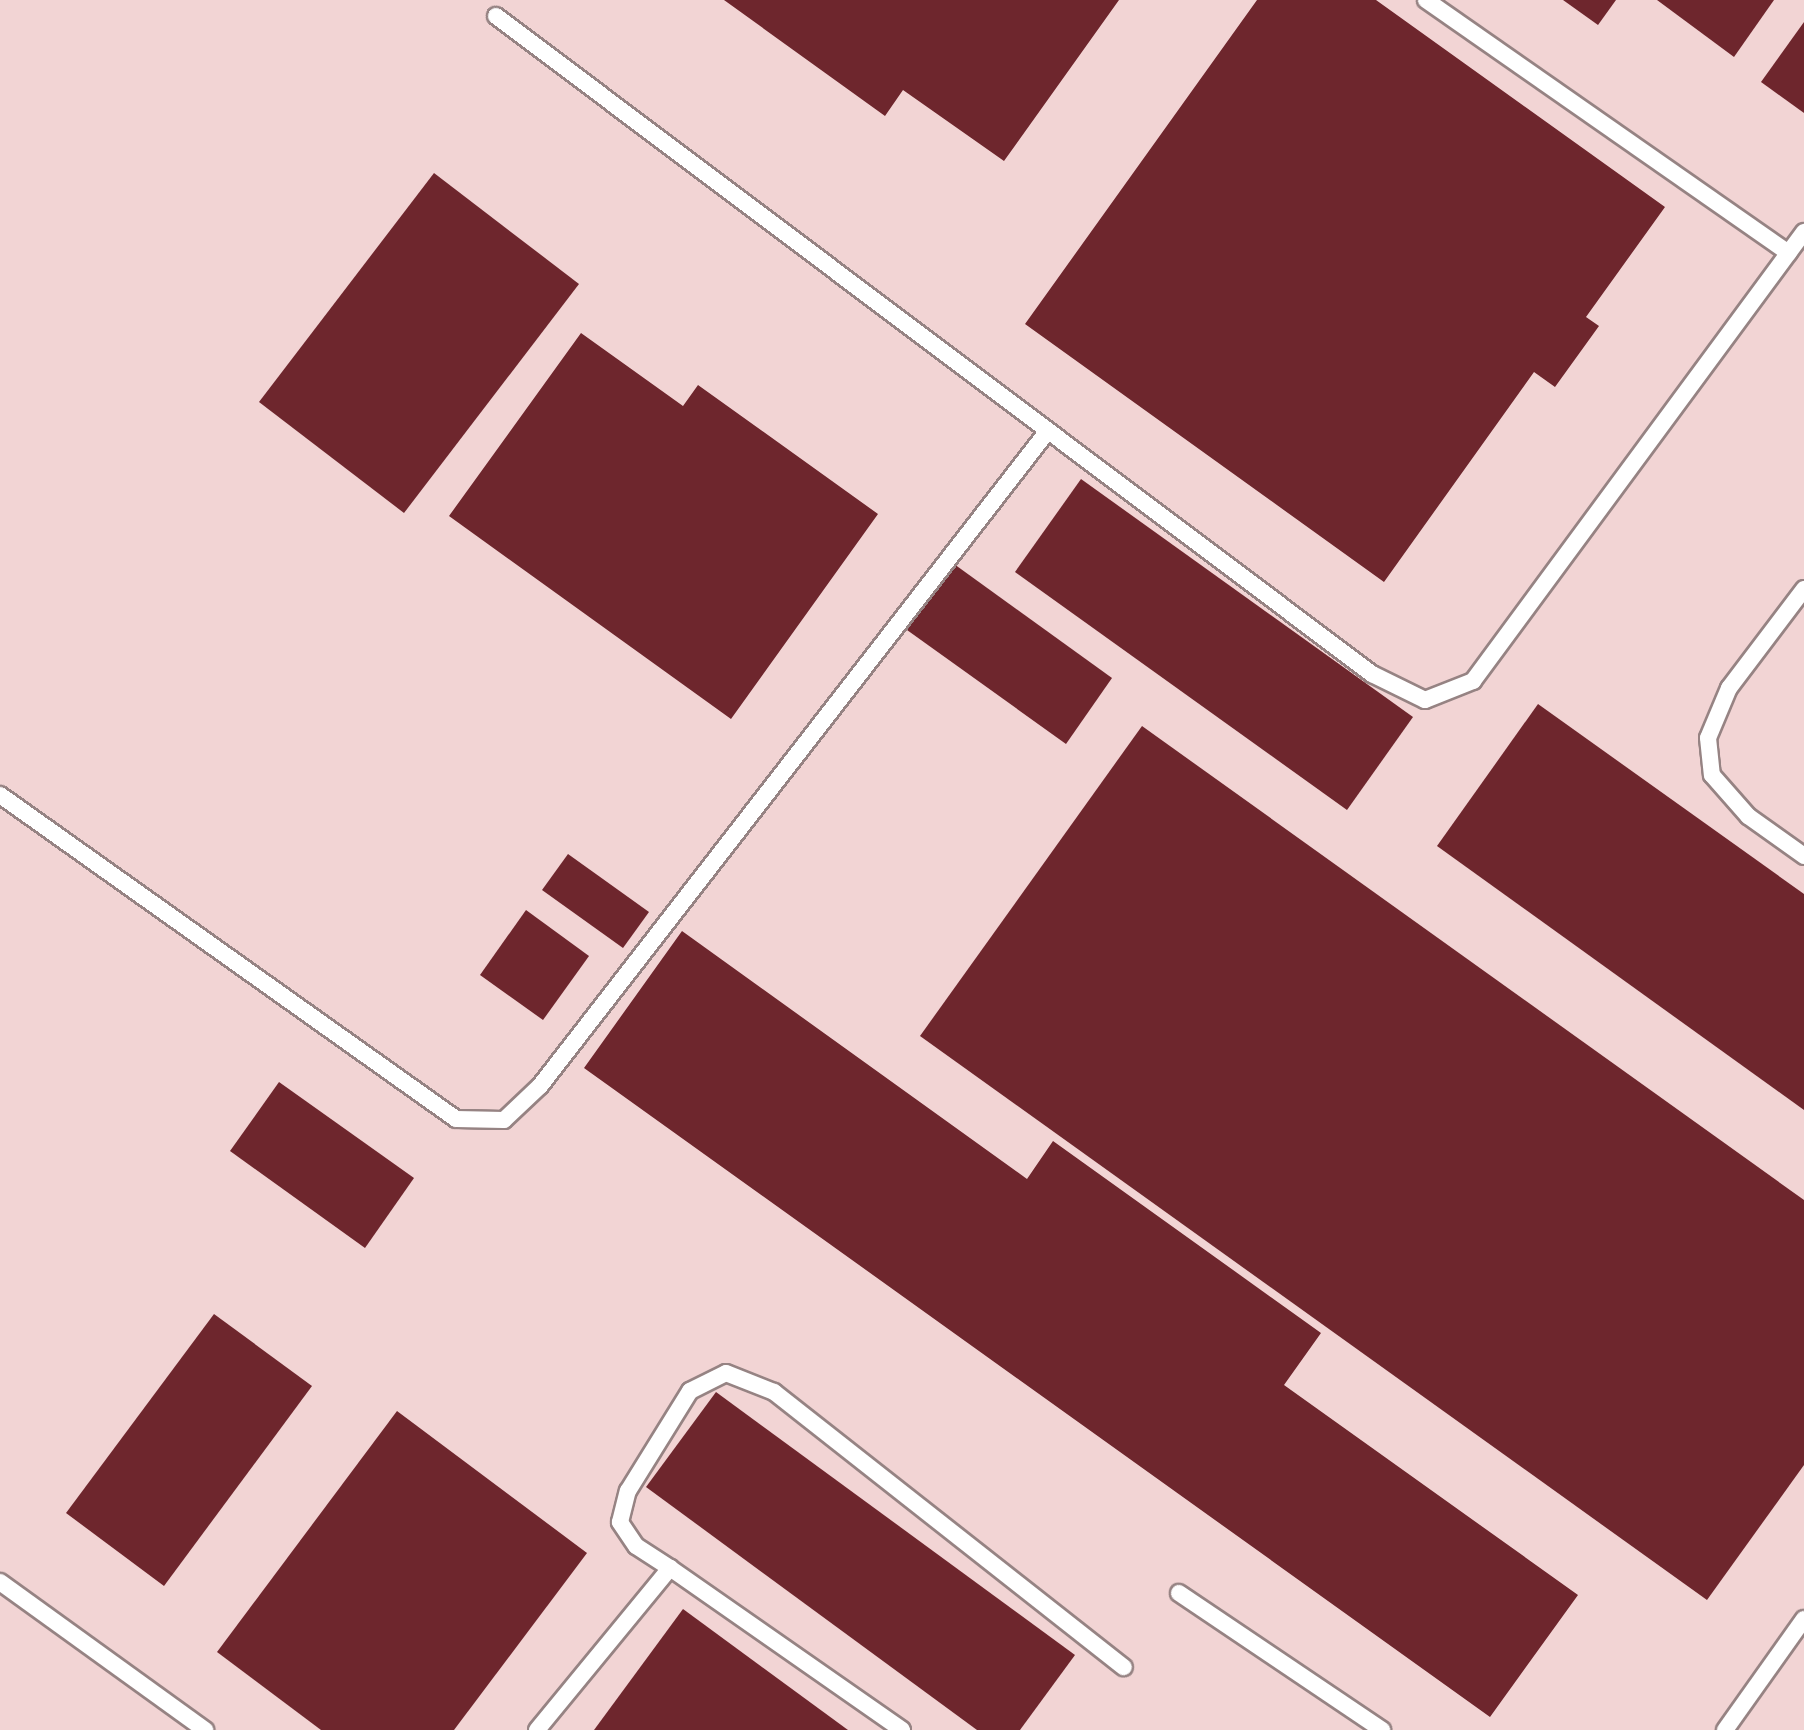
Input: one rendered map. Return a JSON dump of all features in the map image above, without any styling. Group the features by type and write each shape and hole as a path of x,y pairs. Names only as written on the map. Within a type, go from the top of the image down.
{"lane":[{"path":"1426,0 1788,253"},
{"path":"496,16 1372,674 1425,700 1473,681 1804,232"},
{"path":"0,795 456,1119 504,1120 540,1086 1047,432"},
{"path":"1804,589 1729,688 1708,738 1712,775 1748,816 1804,856"},
{"path":"902,1730 636,1546 620,1522 628,1491 690,1391 726,1373 774,1392 1124,1667"},
{"path":"537,1730 670,1568"},
{"path":"0,1582 205,1730"},
{"path":"1179,1593 1382,1730"},
{"path":"1725,1730 1804,1619"}],"shaded area":[{"path":"0,0 1804,0 1804,1730 0,1730"}],"building":[{"path":"724,0 1119,0 1004,161 903,90 885,116"},
{"path":"1257,0 1376,0 1665,207 1586,317 1599,326 1555,387 1534,372 1384,582 1025,324"},
{"path":"1563,0 1616,0 1598,25"},
{"path":"1657,0 1774,0 1734,57"},
{"path":"1804,22 1804,113 1761,82"},
{"path":"434,173 579,284 404,513 259,402"},
{"path":"581,333 683,406 698,385 878,514 731,719 449,516"},
{"path":"1081,479 1413,717 1347,810 1015,572"},
{"path":"954,564 1112,678 1066,744 907,630"},
{"path":"1538,704 1804,894 1804,1110 1437,846"},
{"path":"1142,726 1804,1200 1804,1465 1707,1600 920,1036"},
{"path":"568,854 649,912 623,948 542,890"},
{"path":"526,910 589,956 543,1020 480,975"},
{"path":"682,931 1027,1179 1053,1141 1321,1333 1284,1385 1578,1595 1490,1717 584,1068"},
{"path":"279,1082 414,1178 365,1248 230,1151"},
{"path":"214,1314 312,1386 164,1586 66,1513"},
{"path":"716,1392 1075,1655 1020,1730 977,1730 646,1487"},
{"path":"397,1411 587,1553 454,1730 321,1730 217,1652"},
{"path":"683,1609 848,1730 594,1730"}]}
